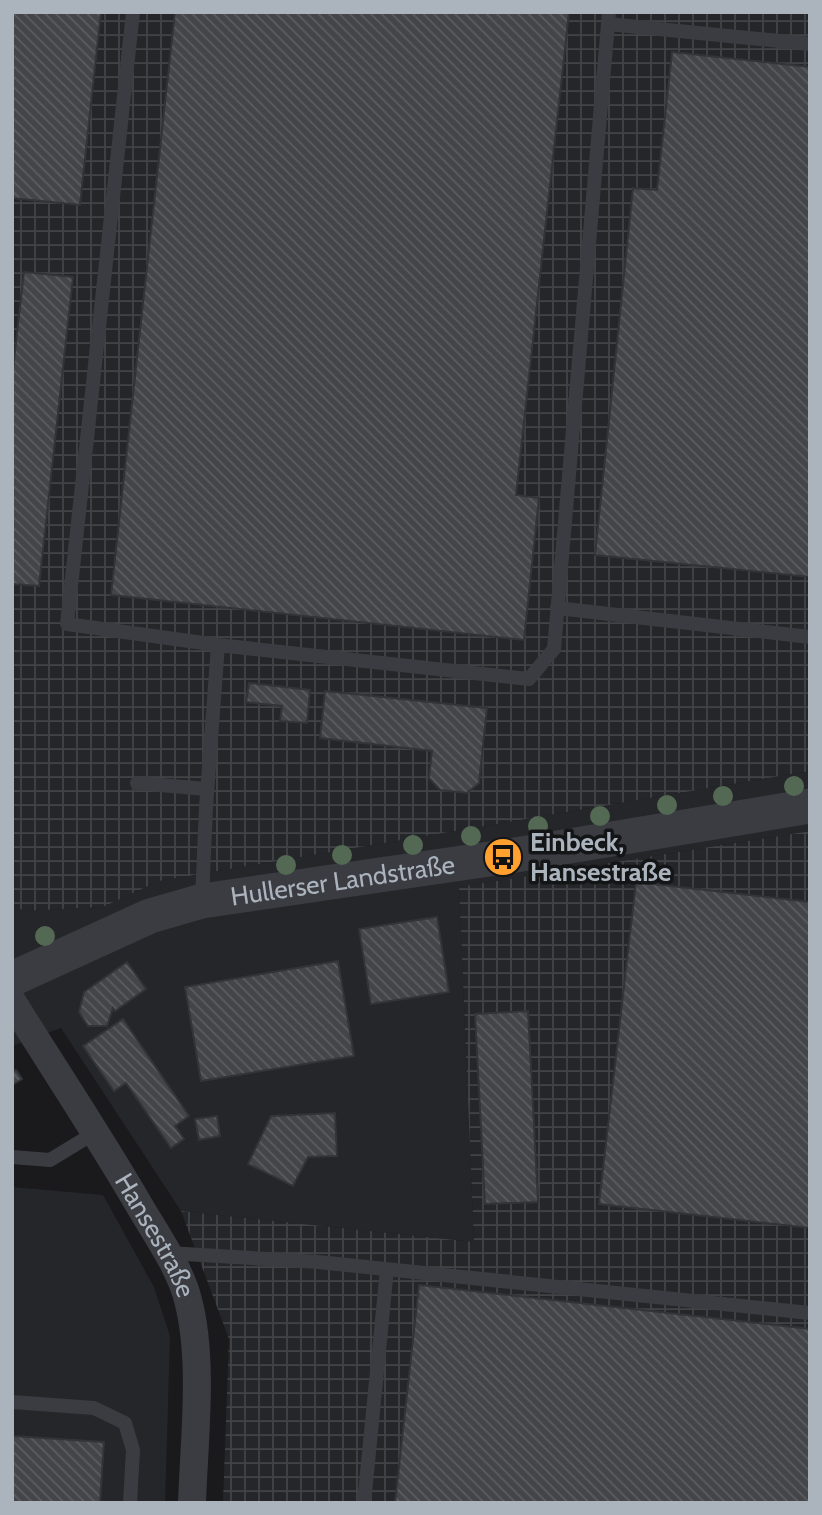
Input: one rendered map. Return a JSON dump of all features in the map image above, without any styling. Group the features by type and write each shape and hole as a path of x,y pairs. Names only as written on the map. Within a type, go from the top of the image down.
{"street":[{"name":"Hullerser Landstraße","path":"12,979 150,916 202,901 503,857 810,806"},
{"name":"Hansestraße","path":"12,1001 96,1132 168,1253 188,1299 196,1358 192,1503"}],"lane":[{"path":"133,12 67,625 218,645 529,678 554,649 608,18 810,44"},
{"path":"557,608 810,637"},
{"path":"202,901 218,645"},
{"path":"137,783 207,789"},
{"path":"12,1157 50,1160 96,1132"},
{"path":"168,1253 387,1269 810,1313"},
{"path":"364,1503 387,1269"},
{"path":"12,1402 94,1408 125,1423 133,1450 131,1503"}],"shaded area":[{"path":"12,12 810,12 810,771 159,881 103,907 23,911 12,902"},
{"path":"810,771 810,831 459,887 474,1242 181,1211 61,1028 12,1046 12,902 23,911 103,907 159,881"},
{"path":"810,831 810,1503 223,1503 229,1339 181,1211 474,1242 459,887"},
{"path":"12,1187 103,1195 154,1287 170,1336 165,1503 12,1503"}],"building":[{"path":"12,12 101,12 80,205 12,198"},
{"path":"175,12 569,12 516,495 539,498 524,640 111,595"},
{"path":"672,52 810,67 810,577 595,555 633,188 657,190"},
{"path":"24,272 73,277 39,586 12,584 12,377"},
{"path":"249,683 310,690 307,723 280,721 282,706 246,702"},
{"path":"325,691 487,708 479,783 467,793 440,790 429,778 432,751 320,738"},
{"path":"636,882 810,902 810,1228 599,1204"},
{"path":"437,917 449,992 371,1004 359,929"},
{"path":"338,961 354,1056 201,1081 185,987"},
{"path":"127,962 146,989 115,1011 113,1008 107,1026 88,1026 79,1012 84,992"},
{"path":"528,1011 538,1202 485,1204 475,1014"},
{"path":"123,1019 189,1116 175,1126 184,1139 171,1148 126,1083 114,1091 83,1046"},
{"path":"16,1070 22,1079 12,1085 12,1072"},
{"path":"335,1113 337,1156 308,1157 293,1186 248,1164 271,1116"},
{"path":"217,1116 220,1136 199,1140 195,1119"},
{"path":"419,1285 810,1329 810,1503 395,1503"},
{"path":"12,1436 104,1442 100,1503 12,1503"}],"place":[{"name":"Einbeck, Hansestraße","path":"503,857"}]}
